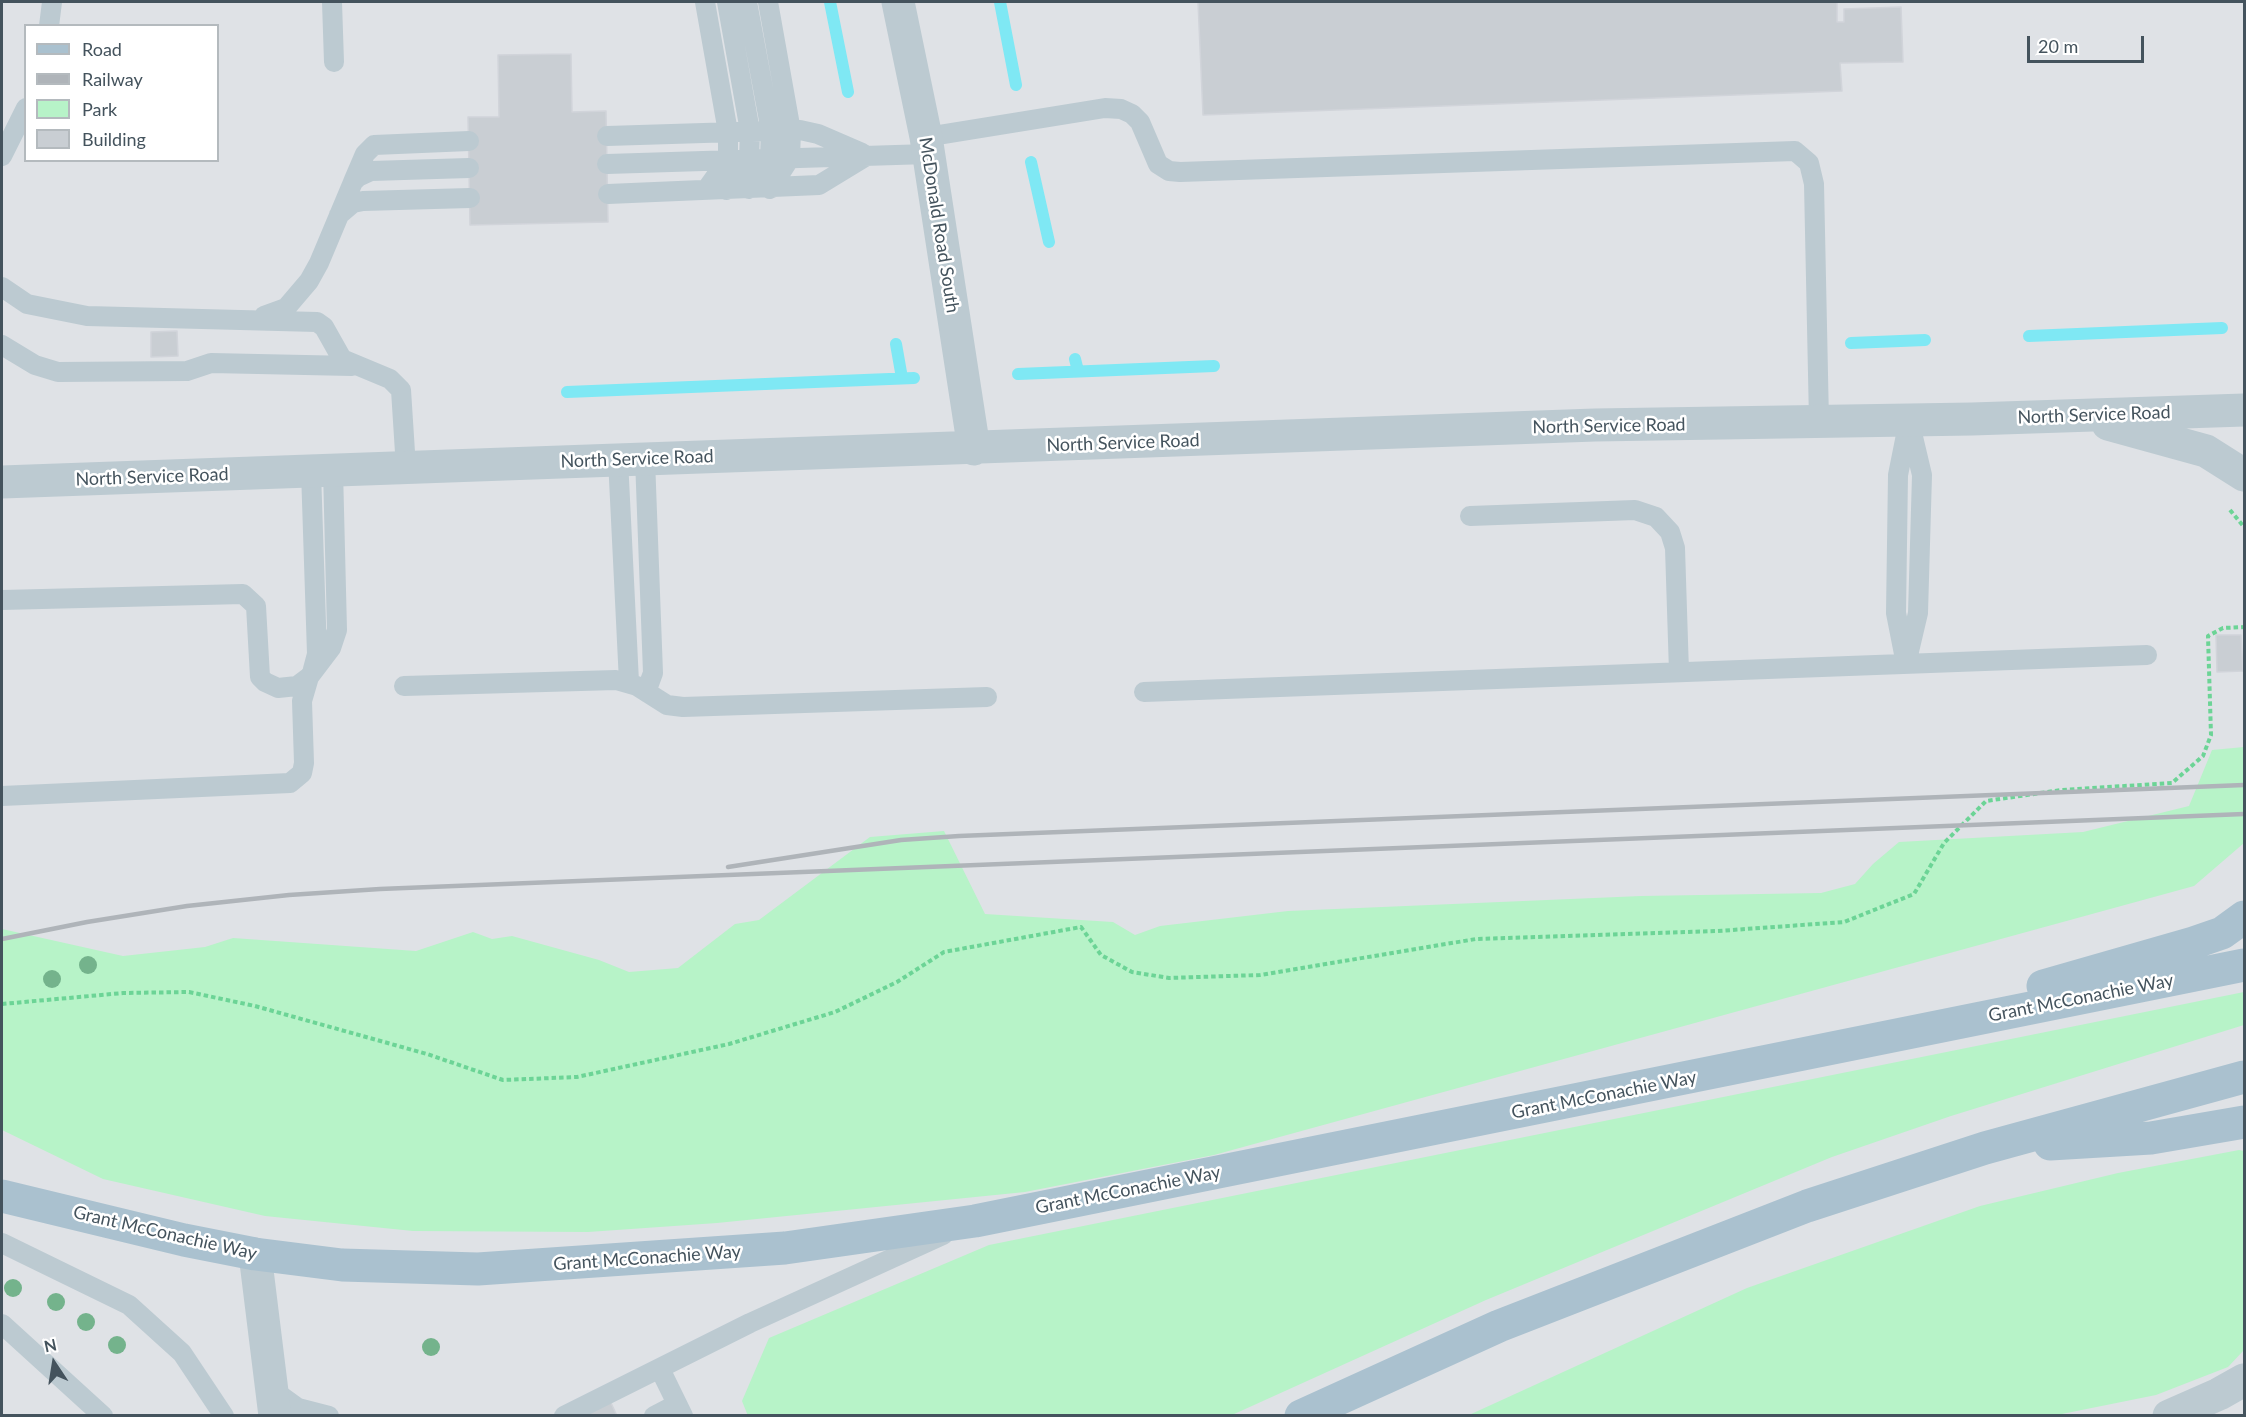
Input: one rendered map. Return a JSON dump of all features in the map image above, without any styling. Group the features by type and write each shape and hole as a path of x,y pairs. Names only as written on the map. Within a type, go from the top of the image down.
{"main road":[{"path":"1819,1052 2193,943 2222,933 2244,917"},
{"name":"Grant McConachie Way","path":"2,1196 123,1226 255,1254 342,1265 478,1269 785,1248 975,1221 2244,965"},
{"path":"1300,1416 1499,1326 1621,1276 1807,1206 1985,1148 2244,1077"},
{"path":"1985,1148 2151,1138 2244,1122"}],"street":[{"name":"McDonald Road South","path":"898,2 927,145 974,449"},
{"name":"North Service Road","path":"2,482 974,449 1594,425 1909,420 2244,410"},
{"path":"2077,416 2206,451 2244,475"},
{"path":"255,1254 275,1416"},
{"path":"2169,1416 2219,1394 2244,1380"}],"lane":[{"path":"49,24 52,2"},
{"path":"332,2 334,62"},
{"path":"705,2 728,132 728,159 706,190"},
{"path":"727,2 750,131 749,159 727,190"},
{"path":"747,2 771,131 770,159 749,189"},
{"path":"768,2 791,131 790,158 770,189"},
{"path":"607,164 871,155 1105,108 1120,109 1132,114 1140,122 1158,164 1169,171 1179,172 1795,151 1809,163 1814,184 1819,421"},
{"path":"2,156 24,112"},
{"path":"607,136 791,131 818,134 871,155"},
{"path":"247,320 286,308 298,296 319,263 365,154 374,145 469,141"},
{"path":"608,194 770,189 819,185 856,161 871,155"},
{"path":"353,182 370,171 470,168"},
{"path":"339,215 353,203 363,201 470,198"},
{"path":"2,287 27,304 87,316 317,322 324,327 342,359 352,366 390,380 401,390 406,468"},
{"path":"2,345 35,365 58,372 187,371 211,363 352,366"},
{"path":"1906,664 1896,613 1898,475 1909,420"},
{"path":"629,682 631,459"},
{"path":"631,459 652,673 646,692"},
{"path":"2,600 243,594 255,606 260,677 278,688 297,686 310,675 331,648 337,630 322,471"},
{"path":"1470,516 1635,510 1656,517 1670,532 1675,548 1679,672"},
{"path":"1144,692 2147,655"},
{"path":"2,796 290,783 302,773 304,764 302,701 310,675"},
{"path":"404,686 629,682 667,705 682,707 987,697"},
{"path":"564,1416 761,1318 975,1221"},
{"path":"2,1243 129,1305 182,1353 224,1416"},
{"path":"2,1324 103,1416"},
{"path":"654,1416 680,1410 660,1369"},
{"path":"271,1381 288,1403 298,1408 330,1416"}],"path":[{"path":"2,1004 123,993 189,992 290,1016 427,1054 503,1080 578,1077 729,1044 835,1012 897,982 944,952 1081,927 1101,955 1132,972 1169,978 1260,975 1476,939 1718,931 1845,922 1914,894 1944,843 1986,801 2061,790 2172,783 2203,756 2211,735 2208,636 2223,628 2244,627"}],"shaded area":[{"path":"2,2 2244,2 2244,1415 2,1415"}],"green space":[{"path":"2244,747 2244,843 2194,886 1214,1155 1025,1192 717,1223 588,1232 413,1231 265,1216 103,1179 2,1130 2,929 123,956 205,947 233,938 416,951 473,932 492,939 512,936 599,960 629,972 678,968 735,924 759,920 870,837 944,831 985,914 1113,922 1135,935 1160,926 1288,911 1641,896 1821,893 1855,884 1873,864 1899,842 2083,832 2189,806 2212,750"},
{"path":"2244,992 2244,1025 1951,1116 1832,1157 1486,1300 1232,1415 748,1416 742,1401 769,1338 989,1245"},
{"path":"2239,1150 2244,1151 2244,1350 2228,1367 2156,1395 2052,1416 1469,1415 1747,1288 1980,1206 2118,1173"}],"building":[{"path":"1198,2 1837,2 1837,22 1844,22 1844,9 1901,7 1903,62 1840,63 1842,91 1203,115"},
{"path":"571,54 572,112 606,111 608,222 470,225 468,117 499,117 498,55"},
{"path":"177,331 178,356 151,357 151,332"},
{"path":"2216,635 2241,635 2243,671 2217,672"},
{"path":"607,1394 617,1416 563,1416"}],"waterway":[{"path":"830,2 848,92"},
{"path":"1000,2 1016,85"},
{"path":"1031,162 1049,242"},
{"path":"2029,336 2222,328"},
{"path":"1851,343 1925,340"},
{"path":"896,344 902,378"},
{"path":"1075,359 1078,371"},
{"path":"1018,374 1214,366"},
{"path":"567,392 914,378"}],"railway":[{"path":"728,867 901,840 959,836 2244,785"},
{"path":"2,939 87,922 187,906 289,895 380,889 2244,814"}]}
